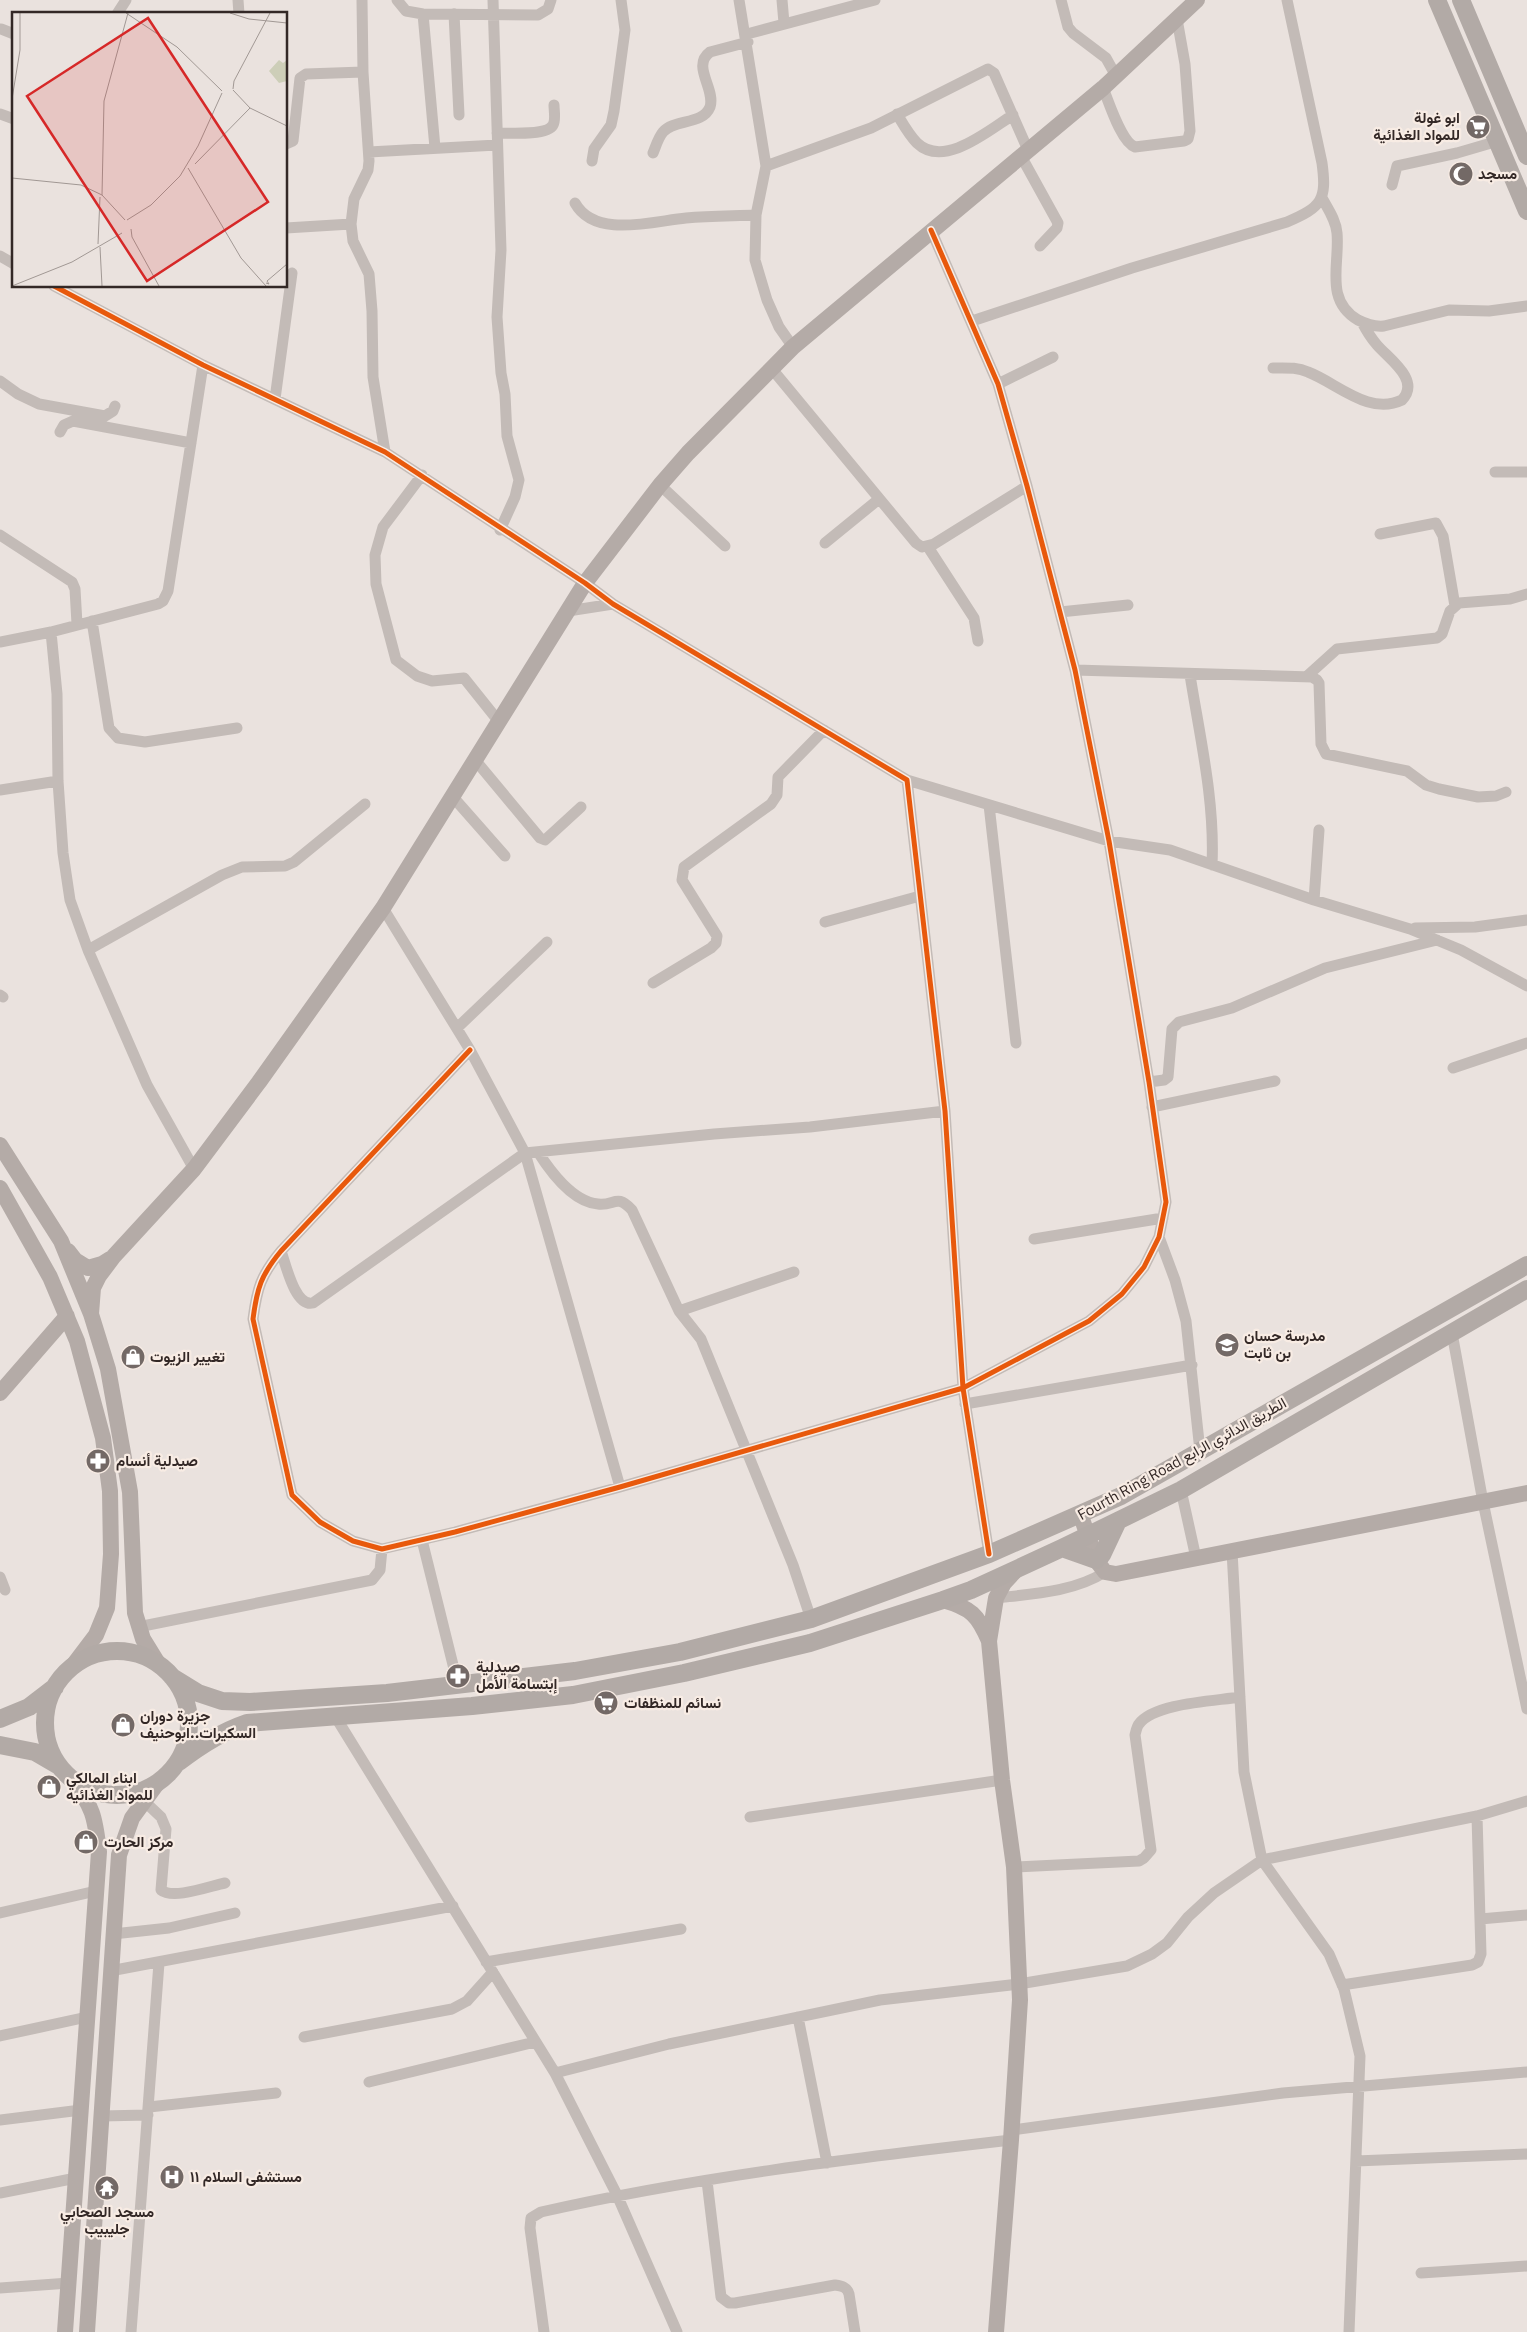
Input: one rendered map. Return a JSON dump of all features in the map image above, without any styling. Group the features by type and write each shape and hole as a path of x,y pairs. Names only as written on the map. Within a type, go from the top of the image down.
{"main road":[{"path":"1437,0 1527,211"},
{"path":"1461,0 1527,156"},
{"name":"Fourth Ring Road الطريق الدائري الرابع","path":"172,1677 198,1693 222,1700 250,1702 387,1693 575,1672 680,1652 811,1619 989,1554 1085,1514 1200,1452 1527,1265"},
{"path":"0,1745 35,1752 86,1788 112,1795 139,1792 156,1785 179,1762 218,1735 247,1723 472,1706 573,1695 684,1673 810,1643 943,1600 1017,1569 1092,1534 1181,1490 1527,1289"},
{"path":"1062,1548 1101,1564 1118,1521"},
{"path":"0,1719 29,1707 56,1686 71,1668 84,1659 114,1652 145,1657 159,1665 172,1677 185,1701 190,1727 186,1745 179,1762"},
{"path":"56,1686 49,1702 46,1718 49,1743 65,1772"}],"street":[{"path":"118,12 126,0"},
{"path":"362,0 363,72 369,152 368,170 354,199 351,224 353,241 369,274 372,310 373,377 385,452"},
{"path":"397,0 406,10 423,14 538,15 548,9 551,0"},
{"path":"493,0 501,250 497,317 505,394 507,436 519,480 515,497 500,530"},
{"path":"592,161 594,149 611,125 614,111 625,30 621,0"},
{"path":"740,0 766,166 756,215 755,260 759,278 779,327 793,347"},
{"path":"782,0 784,24"},
{"path":"653,153 658,140 669,127 698,118 708,110 710,101 702,64 710,52 784,24 875,0"},
{"path":"1061,0 1068,27 1106,58 1116,76"},
{"path":"91,1314 93,1288 114,1256 194,1169 259,1082 383,908 586,583 660,485 688,453 793,347 1103,88 1197,0"},
{"path":"972,321 1132,268 1288,222 1311,211 1322,198 1325,185 1287,0"},
{"path":"423,14 435,148"},
{"path":"454,14 459,114"},
{"path":"1103,88 1124,136 1131,146 1188,139 1190,131 1185,64 1177,19"},
{"path":"0,29 12,33"},
{"path":"766,166 871,128 988,69 994,73 1013,116 1025,153 1058,223 1056,228 1043,240 1040,246"},
{"path":"288,143 293,141 300,78 306,74 363,72"},
{"path":"369,152 435,148 550,129 554,122 554,105"},
{"path":"0,114 12,118"},
{"path":"897,114 916,143 934,152 962,148 1013,116"},
{"path":"1392,185 1397,166 1457,153 1498,141"},
{"path":"1273,368 1294,368 1307,371 1368,402 1390,403 1402,400 1408,387 1408,382 1402,370 1376,344 1362,322 1343,307 1336,292 1337,233 1334,218 1322,198"},
{"path":"575,203 586,216 608,224 619,225 688,218 756,215"},
{"path":"288,228 351,224"},
{"path":"470,1050 280,1251 265,1270 256,1294 253,1318 292,1495 320,1522 353,1541 382,1549 422,1540 620,1487 963,1388 1089,1321 1122,1294 1144,1267 1158,1237 1166,1202 1149,1082 1109,841 1075,670 998,384 931,230"},
{"path":"0,256 12,263"},
{"path":"275,399 292,273"},
{"path":"58,288 203,365 385,452 422,475 500,530 586,583 613,604 907,780 1109,841 1170,850 1314,900 1410,929 1461,950 1527,986"},
{"path":"1362,322 1377,327 1449,310 1489,310 1527,306"},
{"path":"998,384 1052,357"},
{"path":"0,642 51,632 158,604 166,597 203,365"},
{"path":"772,369 916,543 922,547 928,547 1027,486"},
{"path":"0,381 18,394 39,404 105,416 113,411 116,406"},
{"path":"60,432 64,425 73,421 191,443"},
{"path":"1495,472 1527,472"},
{"path":"422,475 383,527 375,555 376,584 396,660 417,676 432,681 464,678 500,723"},
{"path":"660,485 725,546"},
{"path":"825,543 879,499"},
{"path":"1380,534 1420,524 1436,523 1443,536 1455,606"},
{"path":"0,535 72,582 75,589 77,624"},
{"path":"928,547 974,618 978,641"},
{"path":"1306,677 1337,649 1437,638 1442,634 1450,611 1459,603 1510,599 1527,594"},
{"path":"568,611 613,604"},
{"path":"1060,612 1128,605"},
{"path":"92,621 109,728 118,738 145,742 237,728"},
{"path":"51,632 57,694 58,781 63,854 70,900 88,950 147,1085 194,1169"},
{"path":"1075,670 1315,678 1319,683 1321,744 1326,754 1407,771 1426,784 1439,789 1478,797 1496,796 1506,792"},
{"path":"1190,675 1210,799 1213,836 1212,865"},
{"path":"653,983 711,948 717,940 717,936 682,880 684,867 771,804 777,795 778,777 824,730"},
{"path":"476,761 540,838 545,840 581,807"},
{"path":"907,780 944,1111 963,1388 989,1554"},
{"path":"0,790 58,781"},
{"path":"453,796 505,856"},
{"path":"88,950 222,875 242,867 285,866 294,862 365,804"},
{"path":"989,805 1016,1043"},
{"path":"1314,900 1319,830"},
{"path":"825,922 920,896"},
{"path":"383,908 470,1050 525,1153 620,1487"},
{"path":"1410,929 1475,928 1527,920"},
{"path":"1149,1082 1164,1080 1168,1076 1172,1029 1179,1022 1232,1008 1325,968 1437,940"},
{"path":"457,1028 547,942"},
{"path":"1453,1068 1527,1043"},
{"path":"1152,1107 1275,1081"},
{"path":"280,1251 297,1295 302,1302 313,1303 525,1153 714,1134 810,1127 944,1111"},
{"path":"0,1145 75,1260 88,1268 102,1264 114,1256"},
{"path":"538,1152 564,1186 586,1201 599,1204 616,1200 626,1203 632,1210 679,1311 701,1339 793,1565 811,1619"},
{"path":"0,1188 50,1278 67,1316 77,1341 103,1438 110,1491 111,1581 103,1622 96,1635 71,1668"},
{"path":"1034,1239 1163,1218"},
{"path":"1158,1237 1175,1280 1186,1321 1200,1452"},
{"path":"61,1241 91,1314 108,1369 130,1492 135,1613 143,1639 159,1665"},
{"path":"679,1311 794,1272"},
{"path":"0,1393 67,1316"},
{"path":"1452,1333 1483,1502 1527,1709"},
{"path":"965,1404 1192,1365"},
{"path":"1181,1490 1196,1558"},
{"path":"1085,1514 1101,1564 1116,1574 1527,1493"},
{"path":"422,1540 458,1685"},
{"path":"138,1627 372,1580 380,1570 382,1549"},
{"path":"1232,1551 1244,1772 1262,1860 1329,1954 1342,1985 1360,2056 1349,2332"},
{"path":"996,1598 1060,1589 1092,1580 1101,1564"},
{"path":"996,2332 1012,2135 1019,1984 1014,1867 1002,1780 989,1641 996,1598 1004,1583 1017,1569"},
{"path":"0,1577 5,1590"},
{"path":"943,1600 972,1612 981,1622 989,1641"},
{"path":"1014,1867 1139,1861 1144,1858 1150,1850 1135,1735 1138,1724 1148,1716 1165,1708 1240,1697"},
{"path":"335,1716 555,2073 617,2194 677,2332"},
{"path":"65,1772 88,1802 96,1823 99,1852 65,2332"},
{"path":"750,1817 1002,1780"},
{"path":"86,2332 119,1855 132,1818 143,1800 156,1785"},
{"path":"143,1800 161,1817 166,1828 161,1890 164,1893 174,1895 225,1883"},
{"path":"555,2073 669,2044 880,2000 1019,1984 1127,1966 1152,1954 1167,1943 1188,1917 1214,1893 1262,1860 1477,1816 1527,1801"},
{"path":"1342,1985 1472,1965 1478,1962 1481,1954 1477,1816"},
{"path":"0,1913 96,1891"},
{"path":"110,1971 453,1906"},
{"path":"113,1934 169,1928 235,1913"},
{"path":"1480,1919 1527,1915"},
{"path":"486,1962 681,1929"},
{"path":"131,2332 159,1962"},
{"path":"304,2037 452,2009 467,2001 493,1972"},
{"path":"0,2036 87,2017"},
{"path":"798,2017 828,2163"},
{"path":"368,2082 535,2042"},
{"path":"544,2332 530,2228 532,2218 541,2212 617,2194 1283,2093 1527,2072"},
{"path":"101,2116 276,2093"},
{"path":"0,2120 81,2110"},
{"path":"1356,2161 1527,2154"},
{"path":"0,2193 76,2178"},
{"path":"707,2181 724,2301 734,2303 835,2285 842,2286 848,2289 855,2332"},
{"path":"1421,2273 1527,2266"},
{"path":"0,2288 69,2283"}],"cycle path":[{"path":"470,1050 281,1251 264,1275 256,1299 253,1319 292,1495 320,1522 353,1541 382,1549 455,1532 620,1487 963,1388 1089,1321 1122,1294 1144,1267 1159,1237 1166,1202 1149,1082 1109,841 1075,670 998,384 931,230"},
{"path":"58,288 203,365 385,452 585,583 613,604 907,780 945,1111 963,1388 989,1554"}],"place":[{"name":"ابو غولة للمواد الغذائية","path":"1478,127"},
{"name":"مسجد","path":"1461,174"},
{"name":"مدرسة حسان بن ثابت","path":"1227,1345"},
{"name":"تغيير الزيوت","path":"133,1357"},
{"name":"صيدلية أنسام","path":"98,1461"},
{"name":"صيدلية إبتسامة الأمل","path":"458,1676"},
{"name":"نسائم للمنظفات","path":"606,1703"},
{"name":"جزيرة دوران السكيرات..ابوحنيف","path":"123,1725"},
{"name":"ابناء المالكي للمواد الغذائيه","path":"49,1787"},
{"name":"مركز الحارت","path":"86,1842"},
{"name":"مستشفى السلام ١١","path":"172,2177"},
{"name":"مسجد الصحابي جليبيب","path":"107,2188"}]}
